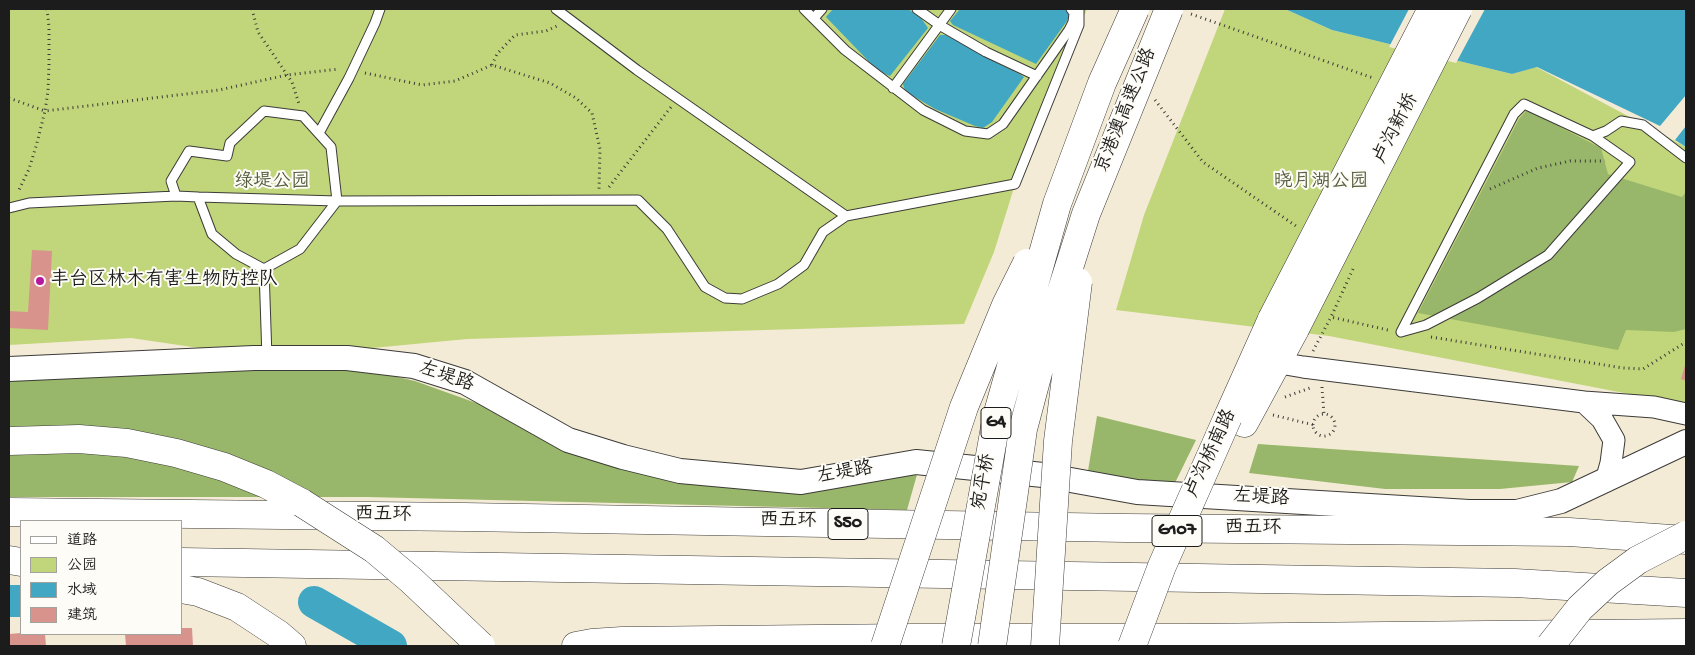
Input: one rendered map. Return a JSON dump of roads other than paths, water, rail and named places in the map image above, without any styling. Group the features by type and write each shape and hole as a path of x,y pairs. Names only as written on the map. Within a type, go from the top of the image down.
{"highway":[{"name":"京港澳高速公路","path":"1057,204 1102,83 1135,9"},
{"name":"卢沟新桥","path":"1296,330 1432,9"},
{"name":"卢沟新桥","path":"1296,330 1458,9"},
{"name":"京港澳高速公路","path":"1086,214 1177,10"},
{"path":"886,646 964,407 1006,305 1057,204"},
{"name":"宛平桥","path":"956,646 997,416 1057,204"},
{"path":"1045,646 1058,441 1086,214"},
{"name":"宛平桥","path":"992,646 1023,429 1051,324 1086,214"},
{"name":"卢沟桥南路","path":"1146,646 1198,516 1247,418 1266,360 1296,330"},
{"name":"卢沟桥南路","path":"1132,646 1162,566 1247,418"},
{"path":"9,441 79,438 127,443 176,453 224,467 266,484 302,503 374,549 411,580 481,646"},
{"name":"西五环","path":"9,512 474,517 1116,528 1569,532 1686,540"},
{"path":"1550,646 1580,608 1608,582 1638,560 1686,535"},
{"path":"182,562 1514,583 1686,593"},
{"path":"182,589 198,592 237,606 292,646"},
{"path":"872,646 903,590"},
{"path":"576,646 592,643 632,641 1686,633"},
{"path":"1464,646 1522,635"}],"main road":[{"name":"左堤路","path":"9,369 266,358 347,358 414,366 465,382 568,440 623,458 680,471 801,482 916,462 1043,475 1137,492 1468,512 1517,512 1561,501 1686,442"}],"street":[{"path":"1266,360 1303,367 1584,402 1654,407 1686,414"},
{"path":"1584,402 1602,419 1614,440 1606,481"}],"lane":[{"path":"319,133 352,71 380,9"},
{"path":"556,9 567,13 637,70 846,216"},
{"path":"804,9 845,50 923,110 965,131 988,134 1003,124 1069,30 1073,22 1074,13 1071,9"},
{"path":"814,18 822,9"},
{"path":"917,9 939,25 986,52 1037,76"},
{"path":"892,88 951,9"},
{"path":"9,208 29,204 176,196 337,201 638,200 667,229 705,287 725,298 742,299 778,284 804,265 823,232 846,216 1015,184 1079,24 1079,9"},
{"path":"1593,136 1630,162 1548,255 1478,298 1426,325 1400,332 1514,114 1524,104 1593,136 1606,131 1621,121 1644,125 1686,158"},
{"path":"176,196 171,182 189,151 227,156 230,143 264,111 303,116 331,146 337,201 300,249 264,269"},
{"path":"198,197 212,234 236,254 264,269"},
{"path":"264,269 266,358"}],"water":[{"path":"833,9 908,9 921,18 928,28 890,76 878,71 826,17"},
{"path":"960,9 1066,9 1072,14 1036,64 953,25 950,21"},
{"path":"1285,9 1686,9 1686,95 1660,126 1537,67 1512,74 1332,30"},
{"path":"940,35 946,35 1024,77 992,122 983,128 935,109 908,93 904,88 903,84"},
{"path":"1686,126 1686,147 1675,140"}],"waterway":[{"path":"9,601 20,601"},
{"path":"314,602 391,646"}],"place":[{"name":"丰台区林木有害生物防控队","path":"40,281"}],"park label":[{"name":"绿堤公园","path":"272,183"},
{"name":"晓月湖公园","path":"1321,183"}]}
